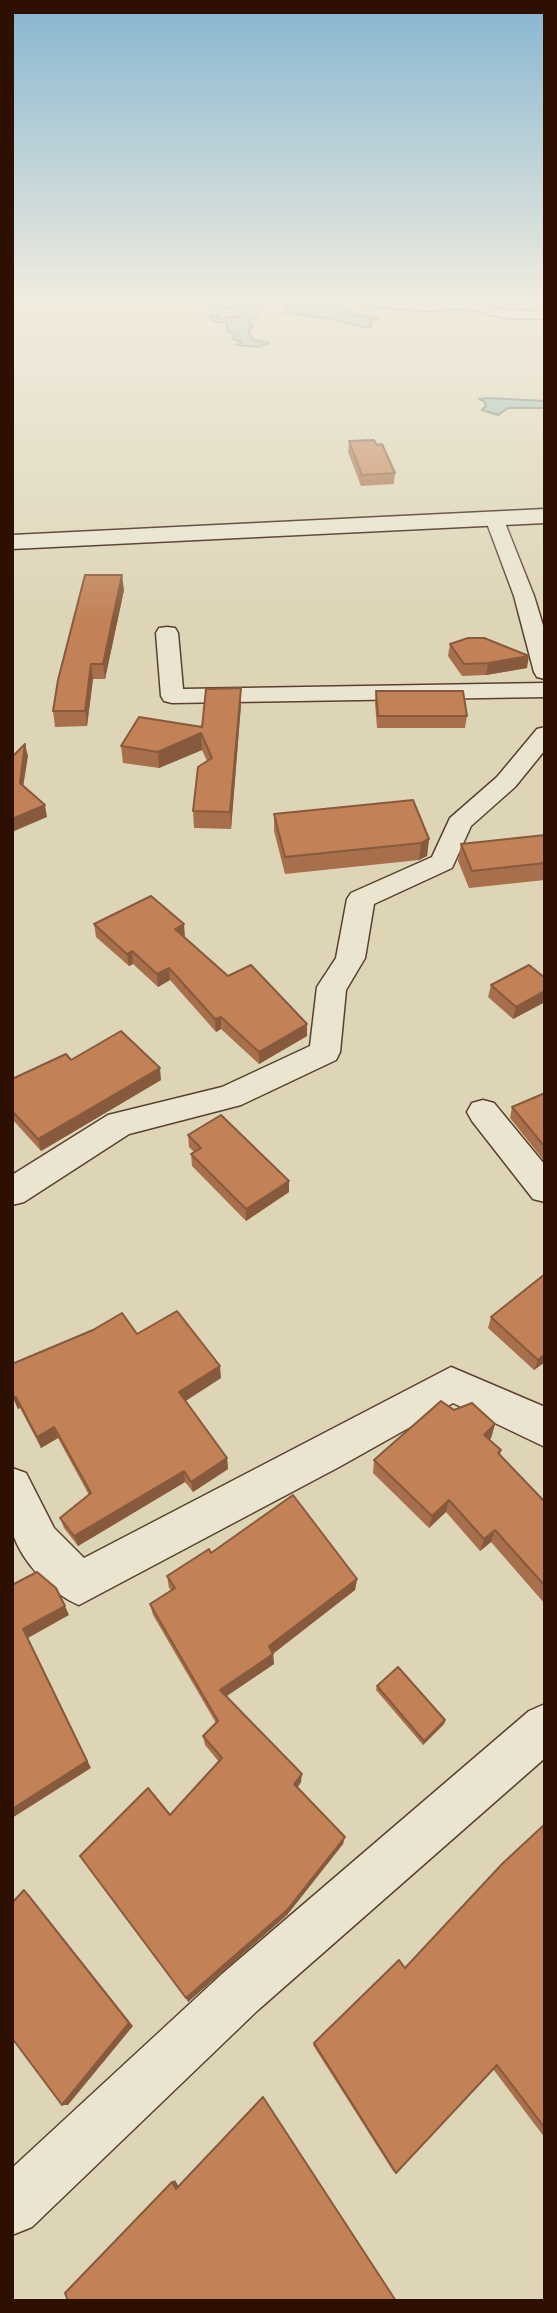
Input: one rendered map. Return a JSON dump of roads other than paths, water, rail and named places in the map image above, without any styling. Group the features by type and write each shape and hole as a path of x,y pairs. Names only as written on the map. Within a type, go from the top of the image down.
{"street":[{"path":"12,542 545,516"},
{"path":"494,518 524,596 545,672"},
{"path":"167,633 172,696 545,690"},
{"path":"12,1192 119,1124 230,1097 324,1052 332,987 344,977 351,963 360,899 443,862 459,822 506,782 545,734"},
{"path":"483,1112 545,1189"},
{"path":"12,1487 39,1543 79,1584 451,1384 528,1418 545,1429"},
{"path":"12,2207 240,1992 545,1727"}],"water":[{"path":"486,406 545,408 508,408 498,415 482,410"}]}
